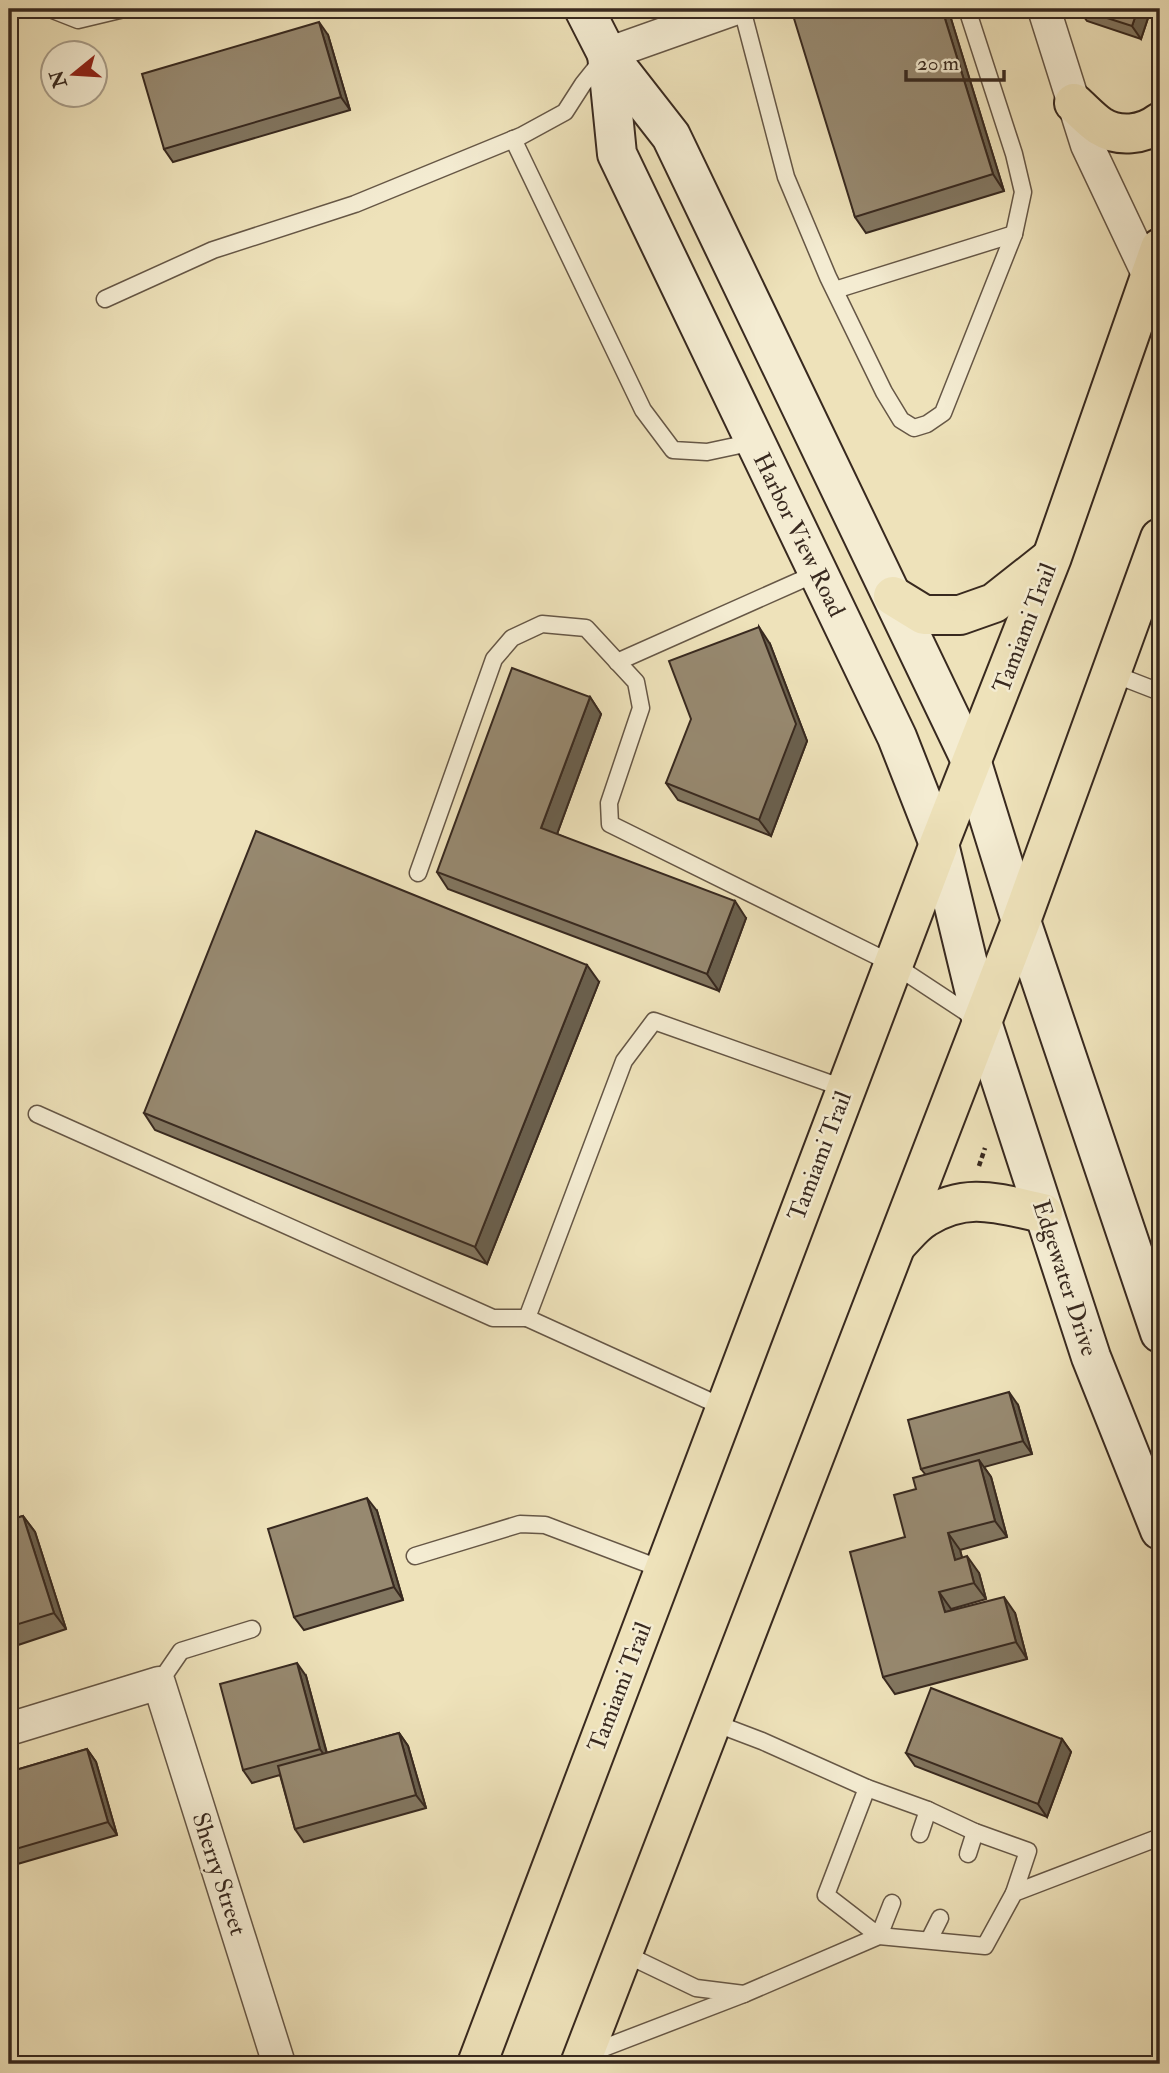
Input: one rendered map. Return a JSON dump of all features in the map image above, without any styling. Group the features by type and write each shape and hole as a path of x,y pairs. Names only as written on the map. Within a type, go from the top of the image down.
{"main road":[{"name":"Harbor View Road","path":"584,9 607,54 671,136 893,596 972,763 1021,921"},
{"name":"Harbor View Road","path":"607,54 617,154 897,737 939,844 982,1022"},
{"path":"1074,103 1102,127 1131,135 1154,127 1160,122"},
{"name":"Tamiami Trail","path":"482,2057 893,964 1052,557 1155,262"},
{"path":"581,2060 1021,921 1160,538"},
{"path":"893,596 924,615 960,615 994,603 1052,557"},
{"path":"1021,921 1160,1333"},
{"name":"Edgewater Drive","path":"982,1022 1091,1357 1160,1530"},
{"path":"896,1245 924,1217 959,1203 986,1200 1043,1213"}],"street":[{"path":"607,54 734,9"},
{"path":"1044,9 1087,145 1155,262"},
{"path":"9,1729 159,1684"},
{"name":"Sherry Street","path":"159,1684 279,2064"}],"lane":[{"path":"50,9 78,20 124,9"},
{"path":"742,9 786,177 835,290 884,392 901,420 914,428 928,425 943,413 1014,234 1023,192 1014,154 967,9"},
{"path":"105,299 214,250 355,204 513,139 565,112 607,54"},
{"path":"513,139 643,410 673,450 707,452 754,442"},
{"path":"835,290 1014,234"},
{"path":"617,662 817,573"},
{"path":"418,873 494,659 512,638 542,624 586,628 636,682 640,708 609,803 610,824 893,964 982,1022"},
{"path":"1111,673 1160,692"},
{"path":"527,1318 624,1061 654,1021 846,1089"},
{"path":"37,1114 493,1318 527,1318 725,1408"},
{"path":"415,1556 520,1524 545,1525 664,1570"},
{"path":"159,1684 181,1651 252,1629"},
{"path":"581,2060 879,1936 985,1946 1014,1893 1028,1851 867,1788 762,1741 712,1722"},
{"path":"867,1788 826,1895 879,1936"},
{"path":"920,1834 928,1810"},
{"path":"968,1853 975,1832"},
{"path":"1014,1893 1160,1837"},
{"path":"879,1936 892,1903"},
{"path":"929,1940 940,1918"},
{"path":"623,1953 696,1988 744,1994"}],"path":[{"path":"975,1177 988,1140"}],"building":[{"path":"802,9 942,9 993,174 855,217 792,12"},
{"path":"1079,9 1138,9 1132,26"},
{"path":"319,22 341,97 164,149 142,74"},
{"path":"759,627 796,724 759,820 666,783 691,719 669,661"},
{"path":"512,668 590,697 541,828 735,901 707,974 437,872"},
{"path":"256,831 587,965 475,1247 144,1113"},
{"path":"1009,1392 1023,1441 921,1469 908,1420"},
{"path":"979,1460 995,1521 948,1533 955,1560 967,1556 974,1583 939,1592 945,1612 1004,1597 1016,1642 883,1677 850,1552 905,1537 894,1495 916,1489 913,1478"},
{"path":"367,1498 394,1587 294,1617 268,1529"},
{"path":"23,1516 54,1613 9,1627 9,1520"},
{"path":"297,1663 320,1749 243,1770 220,1684"},
{"path":"931,1688 1062,1739 1038,1804 906,1753"},
{"path":"399,1733 416,1795 295,1829 278,1766"},
{"path":"87,1749 108,1822 9,1851 9,1772"}]}
